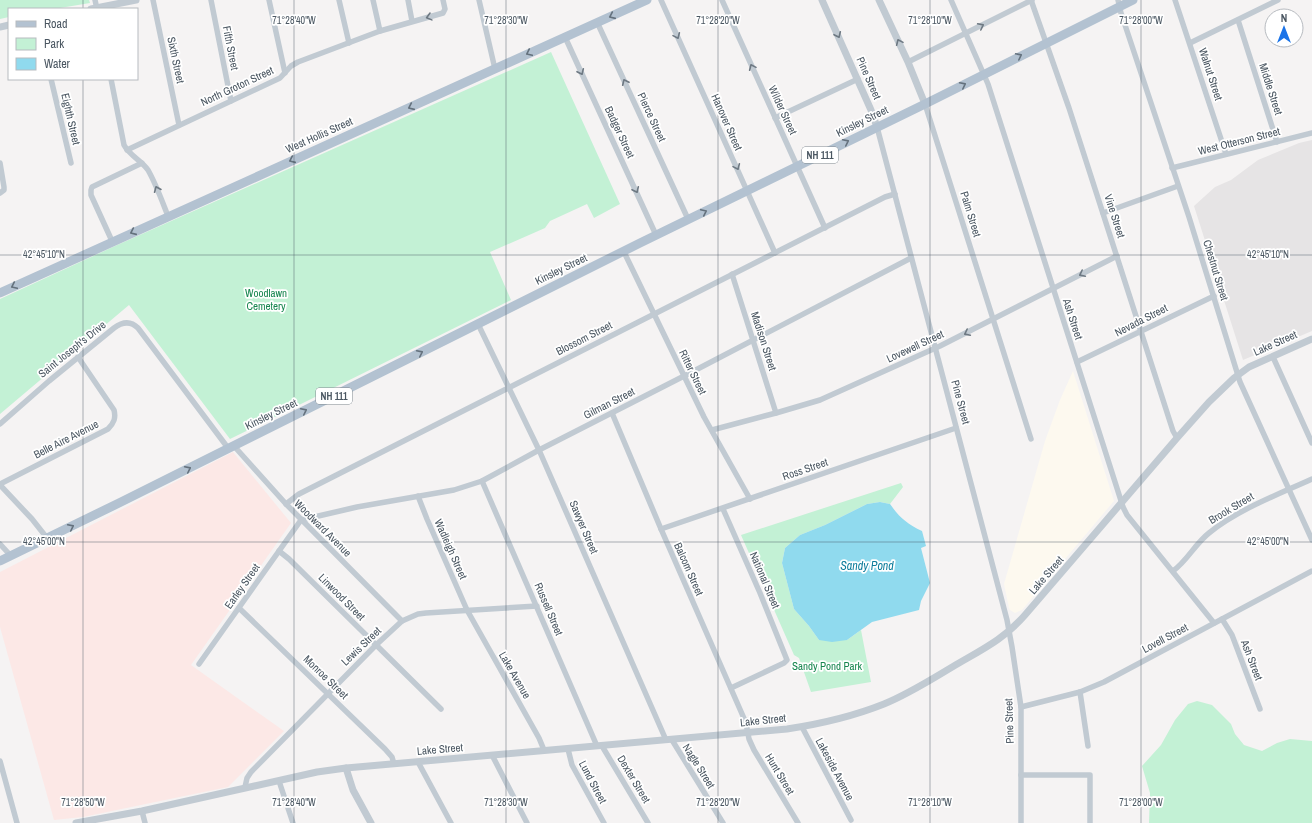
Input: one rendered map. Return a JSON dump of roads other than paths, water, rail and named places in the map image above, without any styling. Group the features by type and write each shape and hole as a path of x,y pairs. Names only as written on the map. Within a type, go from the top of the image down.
{"main road":[{"name":"West Hollis Street","path":"0,293 112,241 648,0"},
{"name":"Kinsley Street","path":"0,561 688,219 925,104 1046,43 1119,3 1132,0"}],"street":[{"path":"100,8 136,0"},
{"name":"Sixth Street","path":"153,0 179,125"},
{"name":"Fifth Street","path":"211,0 231,101"},
{"path":"269,0 284,73"},
{"path":"339,0 348,43"},
{"path":"373,0 380,31"},
{"path":"408,0 412,21"},
{"name":"North Groton Street","path":"126,150 280,78 291,66 298,62 380,31 443,13 445,11 443,0"},
{"path":"479,0 495,69"},
{"name":"Hanover Street","path":"661,0 775,253"},
{"name":"Wilder Street","path":"722,0 825,228"},
{"name":"Pine Street","path":"822,0 873,113 1002,599 1012,646 1021,707 1021,823"},
{"name":"Palm Street","path":"879,0 908,62 925,104 992,320 1031,439"},
{"name":"Ash Street","path":"951,0 984,74 1121,502 1127,515 1214,623"},
{"path":"908,62 1032,0"},
{"name":"Vine Street","path":"1032,0 1067,102 1140,332 1173,431 1178,438"},
{"name":"Walnut Street","path":"1175,0 1226,154"},
{"path":"1190,43 1278,0"},
{"name":"Chestnut Street","path":"1119,3 1242,386 1312,540"},
{"name":"Middle Street","path":"1238,20 1277,142"},
{"name":"Pierce Street","path":"597,22 688,219"},
{"name":"Badger Street","path":"565,37 656,235"},
{"path":"775,118 858,79"},
{"name":"Eighth Street","path":"51,80 71,163"},
{"path":"111,80 126,150 147,169 168,216"},
{"name":"West Otterson Street","path":"1172,168 1312,133"},
{"path":"0,163 4,184 2,192"},
{"path":"112,241 92,195 92,187 142,164"},
{"path":"1103,213 1178,186"},
{"name":"Blossom Street","path":"286,504 299,494 508,387 887,196 895,194"},
{"name":"Ritter Street","path":"624,252 684,376 750,499"},
{"name":"Lovewell Street","path":"712,430 820,400 935,348 1117,256"},
{"name":"Gilman Street","path":"301,520 357,507 454,490 482,481 539,450 911,258"},
{"name":"Madison Street","path":"732,274 776,413"},
{"name":"Nevada Street","path":"1077,362 1214,296"},
{"name":"Saint Joseph's Drive","path":"0,424 119,324 127,322 134,324 231,447"},
{"name":"Sawyer Street","path":"478,324 539,450 669,740"},
{"name":"Lake Street","path":"76,823 142,811 317,772 346,768 802,727 854,714 885,704 922,685 1002,638 1044,594 1095,536 1121,502 1209,402 1238,374 1246,368 1312,339"},
{"name":"Belle Aire Avenue","path":"0,484 108,429 113,424 115,417 114,410 78,357"},
{"path":"1272,357 1312,443"},
{"name":"Balcom Street","path":"612,413 731,688 746,724 748,733"},
{"name":"Ross Street","path":"661,529 956,428"},
{"name":"Woodward Avenue","path":"231,447 301,520 402,621"},
{"name":"Brook Street","path":"1173,571 1213,530 1250,508 1312,479"},
{"name":"Russell Street","path":"482,481 599,746"},
{"path":"0,484 47,538"},
{"name":"Wadleigh Street","path":"418,496 426,519 467,610"},
{"name":"National Street","path":"723,509 760,593 787,660 784,663 731,688"},
{"name":"Earley Street","path":"199,664 301,520"},
{"path":"0,544 11,556"},
{"name":"Linwood Street","path":"279,551 289,559 441,709"},
{"name":"Lovell Street","path":"1021,707 1080,692 1104,682 1312,572"},
{"name":"Lewis Street","path":"245,788 247,778 251,772 376,645 402,621 411,616 426,613 537,606"},
{"name":"Monroe Street","path":"239,608 385,749 392,757 394,764"},
{"name":"Lake Avenue","path":"467,610 539,738 544,750"},
{"name":"Ash Street","path":"1222,619 1232,635 1260,709"},
{"path":"1080,692 1088,746"},
{"name":"Lakeside Avenue","path":"802,727 851,820"},
{"name":"Hunt Street","path":"748,733 754,750 798,823"},
{"name":"Nagle Street","path":"669,740 723,823"},
{"name":"Dexter Street","path":"599,746 648,823"},
{"name":"Lund Street","path":"568,749 572,765 604,823"},
{"path":"492,755 527,823"},
{"path":"0,761 17,823"},
{"path":"418,762 451,823"},
{"path":"346,768 353,790 371,823"},
{"path":"1021,775 1090,775 1090,823"},
{"path":"279,781 293,823"},
{"path":"142,811 145,823"}],"water":[{"name":"Sandy Pond","path":"880,502 890,504 904,520 922,531 926,546 921,548 930,583 921,601 919,610 872,622 847,640 832,642 819,640 794,609 782,563 785,548 800,535 825,525 867,504"}],"park label":[{"name":"Woodlawn Cemetery","path":"266,299"},
{"name":"Sandy Pond Park","path":"827,666"}]}
